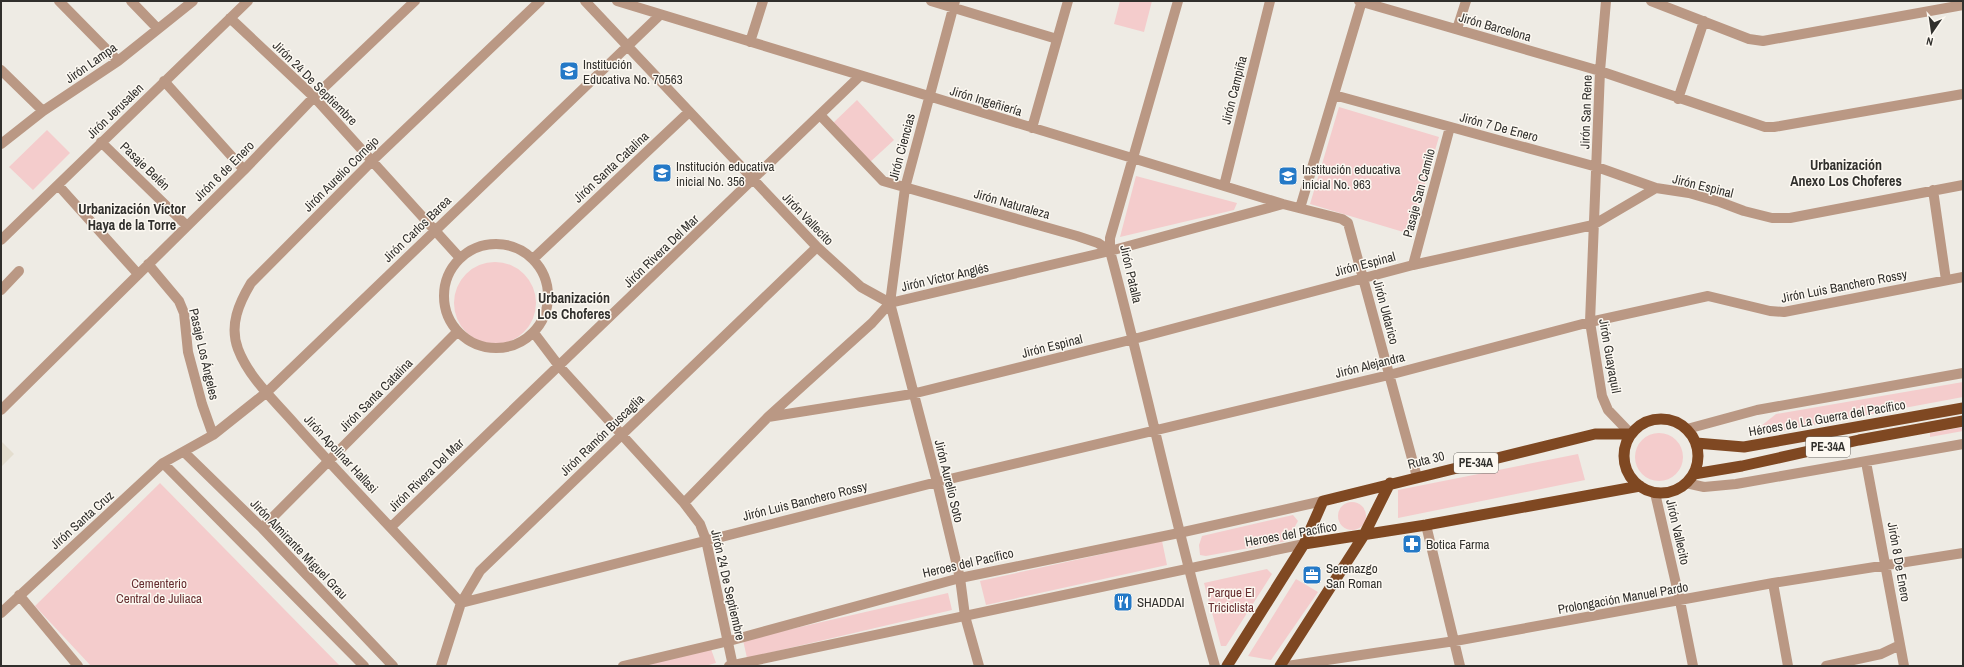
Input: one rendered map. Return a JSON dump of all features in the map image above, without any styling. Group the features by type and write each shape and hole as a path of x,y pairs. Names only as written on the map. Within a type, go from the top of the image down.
{"highway":[{"name":"Héroes de La Guerra del Pacífico","path":"1696,443 1744,447 1963,408"},
{"path":"1662,419 1671,420 1687,429 1696,443 1698,459 1694,474 1686,483 1672,492 1655,493 1640,486 1633,480 1625,464 1625,447 1631,434 1645,423 1662,419"},
{"name":"Héroes de La Guerra del Pacífico","path":"1694,474 1742,466 1860,440 1963,421"},
{"name":"Ruta 30","path":"1323,501 1595,434 1631,434"},
{"path":"1280,666 1364,535 1390,484"},
{"path":"1364,535 1640,486"},
{"path":"1227,666 1304,544 1323,501"},
{"name":"Heroes del Pacífico","path":"1304,544 1364,535"}],"street":[{"path":"59,1 118,61"},
{"path":"131,1 158,29"},
{"name":"Jirón Lampa","path":"1,144 43,111 118,61 193,1"},
{"name":"Jirón Jerusalen","path":"1,240 248,1"},
{"name":"Jirón 6 de Enero","path":"1,410 244,170 314,97 415,1"},
{"name":"Jirón Aurelio Cornejo","path":"267,392 248,370 237,348 235,325 238,305 251,283 372,161 540,1"},
{"name":"Jirón Vallecito","path":"585,1 817,247 860,287 890,304"},
{"name":"Jirón Ingeñiería","path":"617,1 929,98 1283,204 1342,219 1348,223"},
{"path":"750,42 763,1"},
{"path":"932,1 954,4 1057,39"},
{"path":"1032,128 1068,1"},
{"name":"Jirón Patalla","path":"1178,1 1110,238 1110,251 1134,339 1188,568 1215,666"},
{"name":"Jirón Campiña","path":"1224,186 1270,1"},
{"path":"1300,208 1361,1"},
{"name":"Jirón Barcelona","path":"1361,1 1600,71 1678,99 1765,127 1774,127 1963,94"},
{"path":"1457,29 1466,1"},
{"name":"Jirón San Rene","path":"1593,225 1597,167 1600,71 1606,1"},
{"path":"1651,1 1749,39 1763,41 1963,5"},
{"name":"Jirón Ciencias","path":"890,304 905,188 954,4"},
{"name":"Jirón Carlos Barea","path":"184,452 212,435 267,392 660,14"},
{"name":"Jirón 24 De Septiembre","path":"230,18 314,97 460,258"},
{"path":"1678,99 1704,22"},
{"path":"1,70 43,111"},
{"name":"Jirón Rivera Del Mar","path":"391,527 860,76"},
{"path":"164,81 244,170"},
{"name":"Jirón 7 De Enero","path":"1334,95 1597,167 1656,188"},
{"name":"Jirón Santa Catalina","path":"533,259 689,112"},
{"name":"Jirón Naturaleza","path":"820,115 877,176 892,185 1077,236 1098,243 1110,251"},
{"name":"Pasaje San Camilo","path":"1413,265 1450,127"},
{"name":"Pasaje Belén","path":"101,142 187,226"},
{"path":"58,185 138,274"},
{"name":"Jirón Espinal","path":"768,417 912,394 1134,339 1413,265 1593,225 1656,188 1689,193 1744,211 1772,218 1805,216 1963,185"},
{"path":"1933,190 1946,280"},
{"name":"Jirón Víctor Anglés","path":"684,503 768,417 872,323 890,304 1110,251 1283,204"},
{"name":"Jirón Uldarico","path":"1348,223 1417,477"},
{"name":"Jirón Guayaquil","path":"1593,225 1590,322 1602,396 1608,410 1631,434"},
{"path":"496,244 516,248 533,259 544,276 549,296 545,315 534,333 520,343 498,348 487,348 471,342 457,332 446,314 443,294 448,274 460,258 477,247 496,244"},
{"name":"Jirón Ramón Buscaglia","path":"441,666 461,603 480,571 817,247"},
{"name":"Pasaje Los Ángeles","path":"148,264 178,301 184,313 188,352 212,435"},
{"path":"1,290 19,271"},
{"name":"Jirón Luis Banchero Rossy","path":"1590,322 1708,296 1770,311 1784,312 1963,277"},
{"name":"Jirón Aurelio Soto","path":"890,304 912,394 937,482 960,578 965,616 979,666"},
{"name":"Jirón Alejandra","path":"1156,429 1389,375 1590,322"},
{"name":"Jirón Santa Catalina","path":"262,528 457,332"},
{"name":"Jirón 24 De Septiembre","path":"534,333 559,366 684,503 700,524 706,540 729,641 732,666"},
{"path":"1687,429 1757,410 1963,373"},
{"name":"Jirón Apolinar Hallasi","path":"267,392 328,461 461,603"},
{"name":"Jirón Luis Banchero Rossy","path":"461,603 937,482 1156,429"},
{"path":"1686,483 1704,487 1736,484 1963,444"},
{"name":"Jirón Santa Cruz","path":"1,613 163,463 184,452"},
{"name":"Jirón Almirante Miguel Grau","path":"184,452 262,528 393,666"},
{"name":"Jirón 8 De Enero","path":"1866,462 1904,666"},
{"path":"163,463 364,666"},
{"name":"Jirón Vallecito","path":"1655,493 1680,601 1693,666"},
{"name":"Heroes del Pacífico","path":"623,666 729,641 960,578 1180,533 1323,501"},
{"path":"1426,525 1460,666"},
{"name":"Heroes del Pacífico","path":"732,666 1304,544"},
{"name":"Prolongación Manuel Pardo","path":"1287,666 1455,642 1886,564 1963,553"},
{"path":"1772,584 1788,666"},
{"path":"19,595 78,666"},
{"path":"1826,666 1881,654 1900,645"}],"shaded area":[{"path":"1,441 14,454 1,467"}],"green space":[{"path":"1120,1 1152,1 1144,32 1114,24"},
{"path":"857,100 894,140 869,163 832,124"},
{"path":"1339,107 1439,137 1410,234 1310,204"},
{"path":"47,130 70,153 33,190 9,167"},
{"path":"1136,176 1237,203 1234,210 1120,237"},
{"path":"495,262 511,265 524,274 533,287 536,303 533,319 524,332 511,341 495,344 479,341 466,332 457,319 454,303 457,287 466,274 479,265"},
{"path":"1963,382 1963,397 1759,435 1756,430 1776,414"},
{"path":"1963,427 1963,431 1930,437 1930,433"},
{"path":"1654,433 1664,433 1676,440 1683,452 1683,462 1676,474 1664,481 1654,481 1646,477 1639,470 1635,462 1635,452 1639,444 1646,437"},
{"path":"1578,454 1585,480 1398,518 1398,490"},
{"name":"Cementerio Central de Juliaca","path":"160,483 340,666 91,666 35,606"},
{"path":"1352,502 1362,506 1366,516 1362,526 1352,530 1342,526 1338,516 1342,506"},
{"path":"1293,515 1298,521 1287,541 1206,556 1200,555 1199,545 1202,536"},
{"path":"1162,541 1167,565 986,605 980,581"},
{"name":"Parque El Triciclista","path":"1267,569 1272,574 1226,646 1221,646 1204,583"},
{"path":"1296,579 1318,592 1271,660 1248,656"},
{"path":"948,593 952,610 747,658 743,640"},
{"path":"711,649 716,663 705,666 640,666"}],"place":[{"name":"Institución Educativa No. 70563","path":"569,71"},
{"name":"Institución educativa inicial No. 356","path":"662,173"},
{"name":"Institución educativa inicial No. 963","path":"1288,176"},
{"name":"Botica Farma","path":"1412,544"},
{"name":"Serenazgo San Roman","path":"1312,575"},
{"name":"SHADDAI","path":"1123,602"}],"district":[{"name":"Urbanización Anexo Los Choferes","path":"1846,174"},
{"name":"Urbanización Víctor Haya de la Torre","path":"132,218"},
{"name":"Urbanización Los Choferes","path":"574,306"}]}
